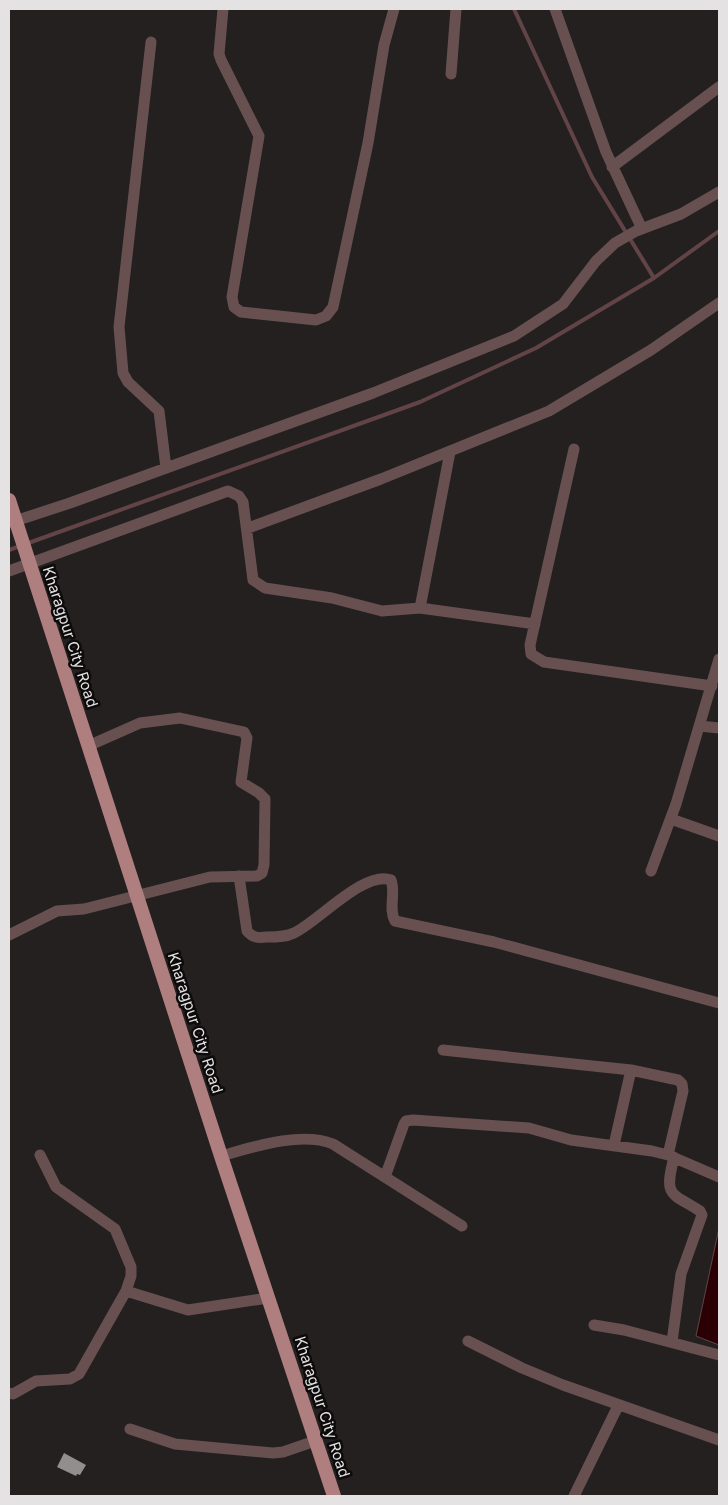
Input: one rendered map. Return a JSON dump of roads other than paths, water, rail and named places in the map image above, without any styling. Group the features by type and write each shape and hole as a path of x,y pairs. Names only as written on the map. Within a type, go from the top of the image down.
{"main road":[{"name":"Kharagpur City Road","path":"9,500 12,522 20,536 221,1156 334,1496"}],"street":[{"path":"223,9 219,54 259,136 232,297 234,307 241,312 316,320 326,316 333,307 368,143 384,45 394,9"},
{"path":"452,74 456,9"},
{"path":"555,9 612,167 639,230"},
{"path":"151,42 119,327 123,373 128,382 159,411 166,468"},
{"path":"612,167 719,87"},
{"path":"12,522 373,393 514,336 563,304 596,261 615,243 639,230 681,214 719,192"},
{"path":"248,528 450,452 549,411 651,350 719,303"},
{"path":"574,449 530,645 530,654 535,659 712,686"},
{"path":"420,608 450,452"},
{"path":"9,571 28,561 220,492 228,491 239,496 243,502 248,528 253,580 258,585 265,588 332,598 382,610 420,608 535,624"},
{"path":"651,871 671,819 719,658"},
{"path":"9,934 57,911 84,909 201,878 257,876 262,873 264,865 265,799 259,792 241,782 247,738 244,732 180,718 140,723 88,746"},
{"path":"700,726 719,728"},
{"path":"671,819 719,836"},
{"path":"239,876 247,931 251,936 258,938 295,933 356,888 385,878 391,880 393,885 392,916 395,921 494,942 719,1003"},
{"path":"443,1050 632,1070 672,1078 682,1084 671,1156 670,1188 673,1195 700,1211 702,1215 681,1274 672,1342"},
{"path":"614,1145 632,1070"},
{"path":"385,1177 404,1124 413,1120 529,1128 565,1139 614,1145 671,1156 719,1177"},
{"path":"221,1156 270,1144 322,1140 333,1144 462,1226"},
{"path":"9,1393 13,1394 36,1381 70,1379 79,1374 126,1291 131,1276 131,1267 115,1230 56,1187 40,1155"},
{"path":"126,1291 188,1310 268,1298"},
{"path":"594,1325 672,1342 719,1355"},
{"path":"468,1341 522,1368 618,1406 719,1440"},
{"path":"574,1496 618,1406"},
{"path":"130,1430 175,1444 273,1453 283,1452 316,1441"}],"waterway":[{"path":"514,9 592,177 654,278"},
{"path":"9,550 420,402 536,348 654,278 719,231"}]}
